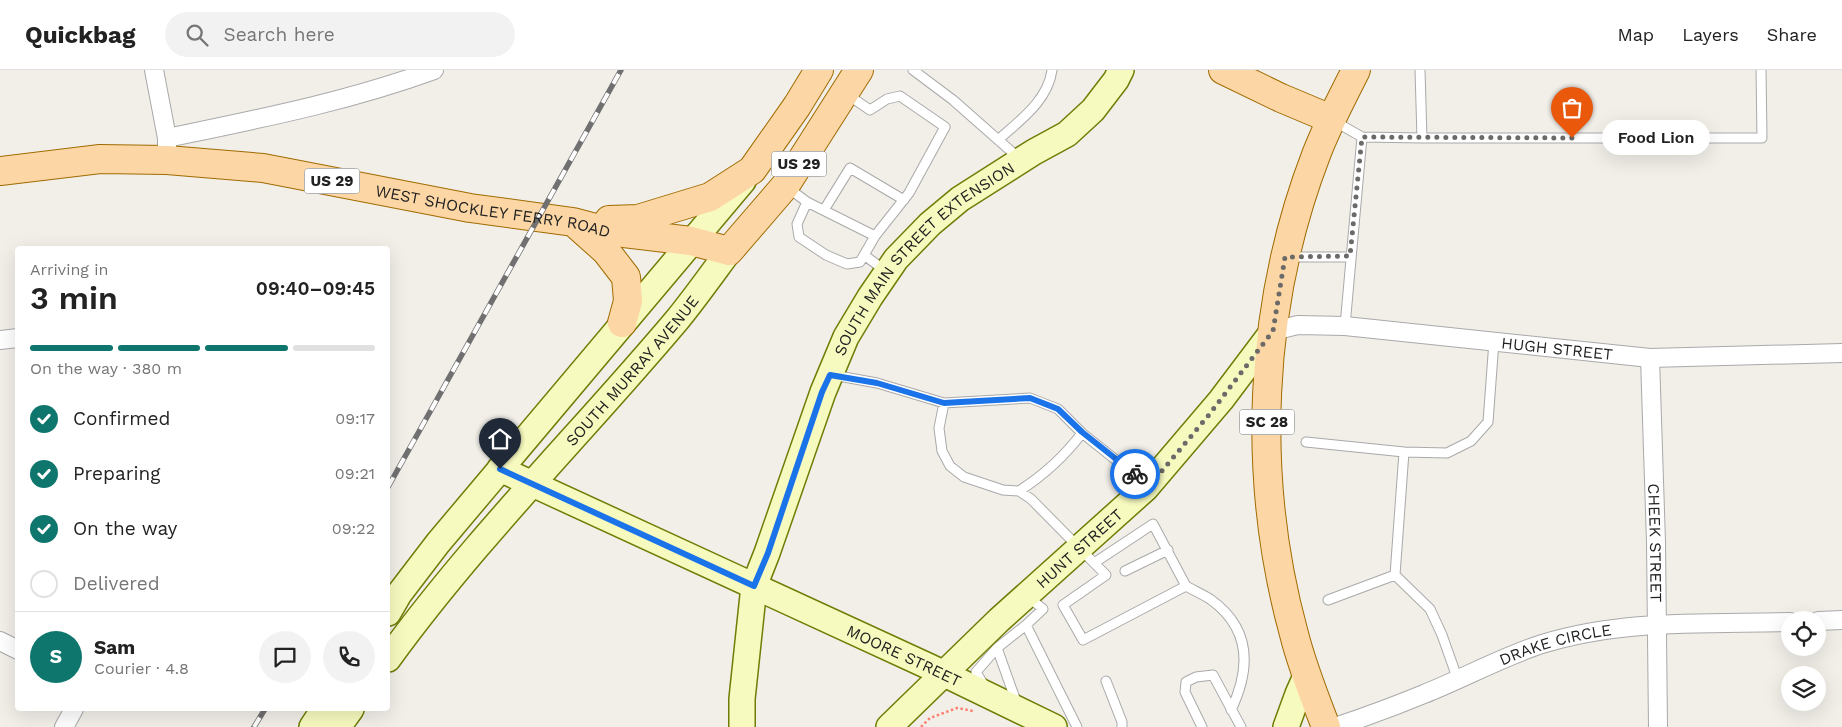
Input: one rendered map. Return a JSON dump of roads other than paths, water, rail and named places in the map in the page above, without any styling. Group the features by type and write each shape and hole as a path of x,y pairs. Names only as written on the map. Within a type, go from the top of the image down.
{"main road":[{"name":"SOUTH MURRAY AVENUE","path":"752,170 819,70"},
{"path":"1223,70 1281,98 1331,119 1356,70"},
{"name":"SOUTH MURRAY AVENUE","path":"729,251 785,186 852,81"},
{"name":"SC 28","path":"1326,727 1306,676 1293,633 1280,575 1272,529 1266,438 1267,393 1273,331 1285,257 1308,179 1331,119"},
{"name":"WEST SHOCKLEY FERRY ROAD","path":"0,171 167,149 470,208 573,222 608,231 691,241 729,251"},
{"name":"US 29","path":"573,222 638,219 710,197 752,170"},
{"path":"573,222 606,251 626,277 628,301 622,322"}],"street":[{"path":"154,70 167,149"},
{"name":"WEST SHOCKLEY FERRY ROAD","path":"167,149 319,106 434,70"},
{"name":"SOUTH MAIN STREET EXTENSION","path":"742,727 742,699 754,586 768,553 822,392 846,336 870,296 896,260 937,218 960,199 1021,160 1067,134 1093,110 1116,80 1121,70"},
{"name":"SOUTH MURRAY AVENUE","path":"390,610 399,594 438,543 622,322 752,170"},
{"name":"SOUTH MURRAY AVENUE","path":"390,656 468,558 678,318 729,251"},
{"name":"HUGH STREET","path":"1273,331 1298,325 1345,326 1650,358 1842,353"},
{"name":"HUNT STREET","path":"889,727 943,673 1027,596 1087,556 1208,416 1273,331"},
{"path":"0,340 15,338"},
{"name":"CHEEK STREET","path":"1650,358 1658,727"},
{"name":"MOORE STREET","path":"500,469 943,673 983,704 1019,710 1054,727"},
{"path":"1826,621 1842,620"},
{"name":"DRAKE CIRCLE","path":"1336,727 1370,716 1543,644 1620,628 1657,624 1781,622"},
{"path":"0,641 15,648"},
{"path":"1286,727 1306,676"},
{"path":"64,727 73,711"},
{"path":"312,727 323,711"},
{"path":"338,727 350,711"}],"lane":[{"path":"913,70 953,100 1021,160"},
{"path":"998,140 1031,109 1046,91 1052,70"},
{"path":"1420,70 1422,138"},
{"path":"1331,119 1362,137 1762,138 1761,70"},
{"path":"807,202 797,224 799,237 826,255 847,264 860,262 875,236 909,193 944,127 900,96 887,99 870,110 852,81"},
{"path":"1345,326 1362,137"},
{"path":"824,210 850,168 904,200"},
{"path":"785,186 807,202 875,236"},
{"path":"864,255 887,272"},
{"path":"1285,257 1350,256"},
{"path":"1306,442 1404,452 1447,453 1472,441 1488,422 1494,341"},
{"path":"830,375 877,383 944,403 1030,398 1058,409 1082,432 1131,472 1151,484"},
{"path":"944,403 939,428 942,451 950,466 964,477 1003,490 1019,492 1031,499 1106,575 1064,605 1082,640 1186,586"},
{"path":"1019,492 1041,477 1059,460 1082,432"},
{"path":"1395,575 1404,452"},
{"path":"1087,556 1153,524 1186,586 1210,600 1225,612 1239,631 1245,655 1240,690 1231,710"},
{"path":"1125,572 1168,550"},
{"path":"1328,600 1395,575"},
{"path":"1395,575 1430,608 1458,680"},
{"path":"983,704 976,672 997,648 1043,609 1027,596"},
{"path":"1026,625 1077,727"},
{"path":"997,648 1019,710"},
{"path":"1202,727 1185,692 1186,682 1196,677 1213,675 1240,727"},
{"path":"1106,681 1122,722 1122,727"}],"railway":[{"path":"390,483 621,70"},
{"path":"254,727 264,711"}],"place":[{"name":"Food Lion","path":"1572,138"}]}
